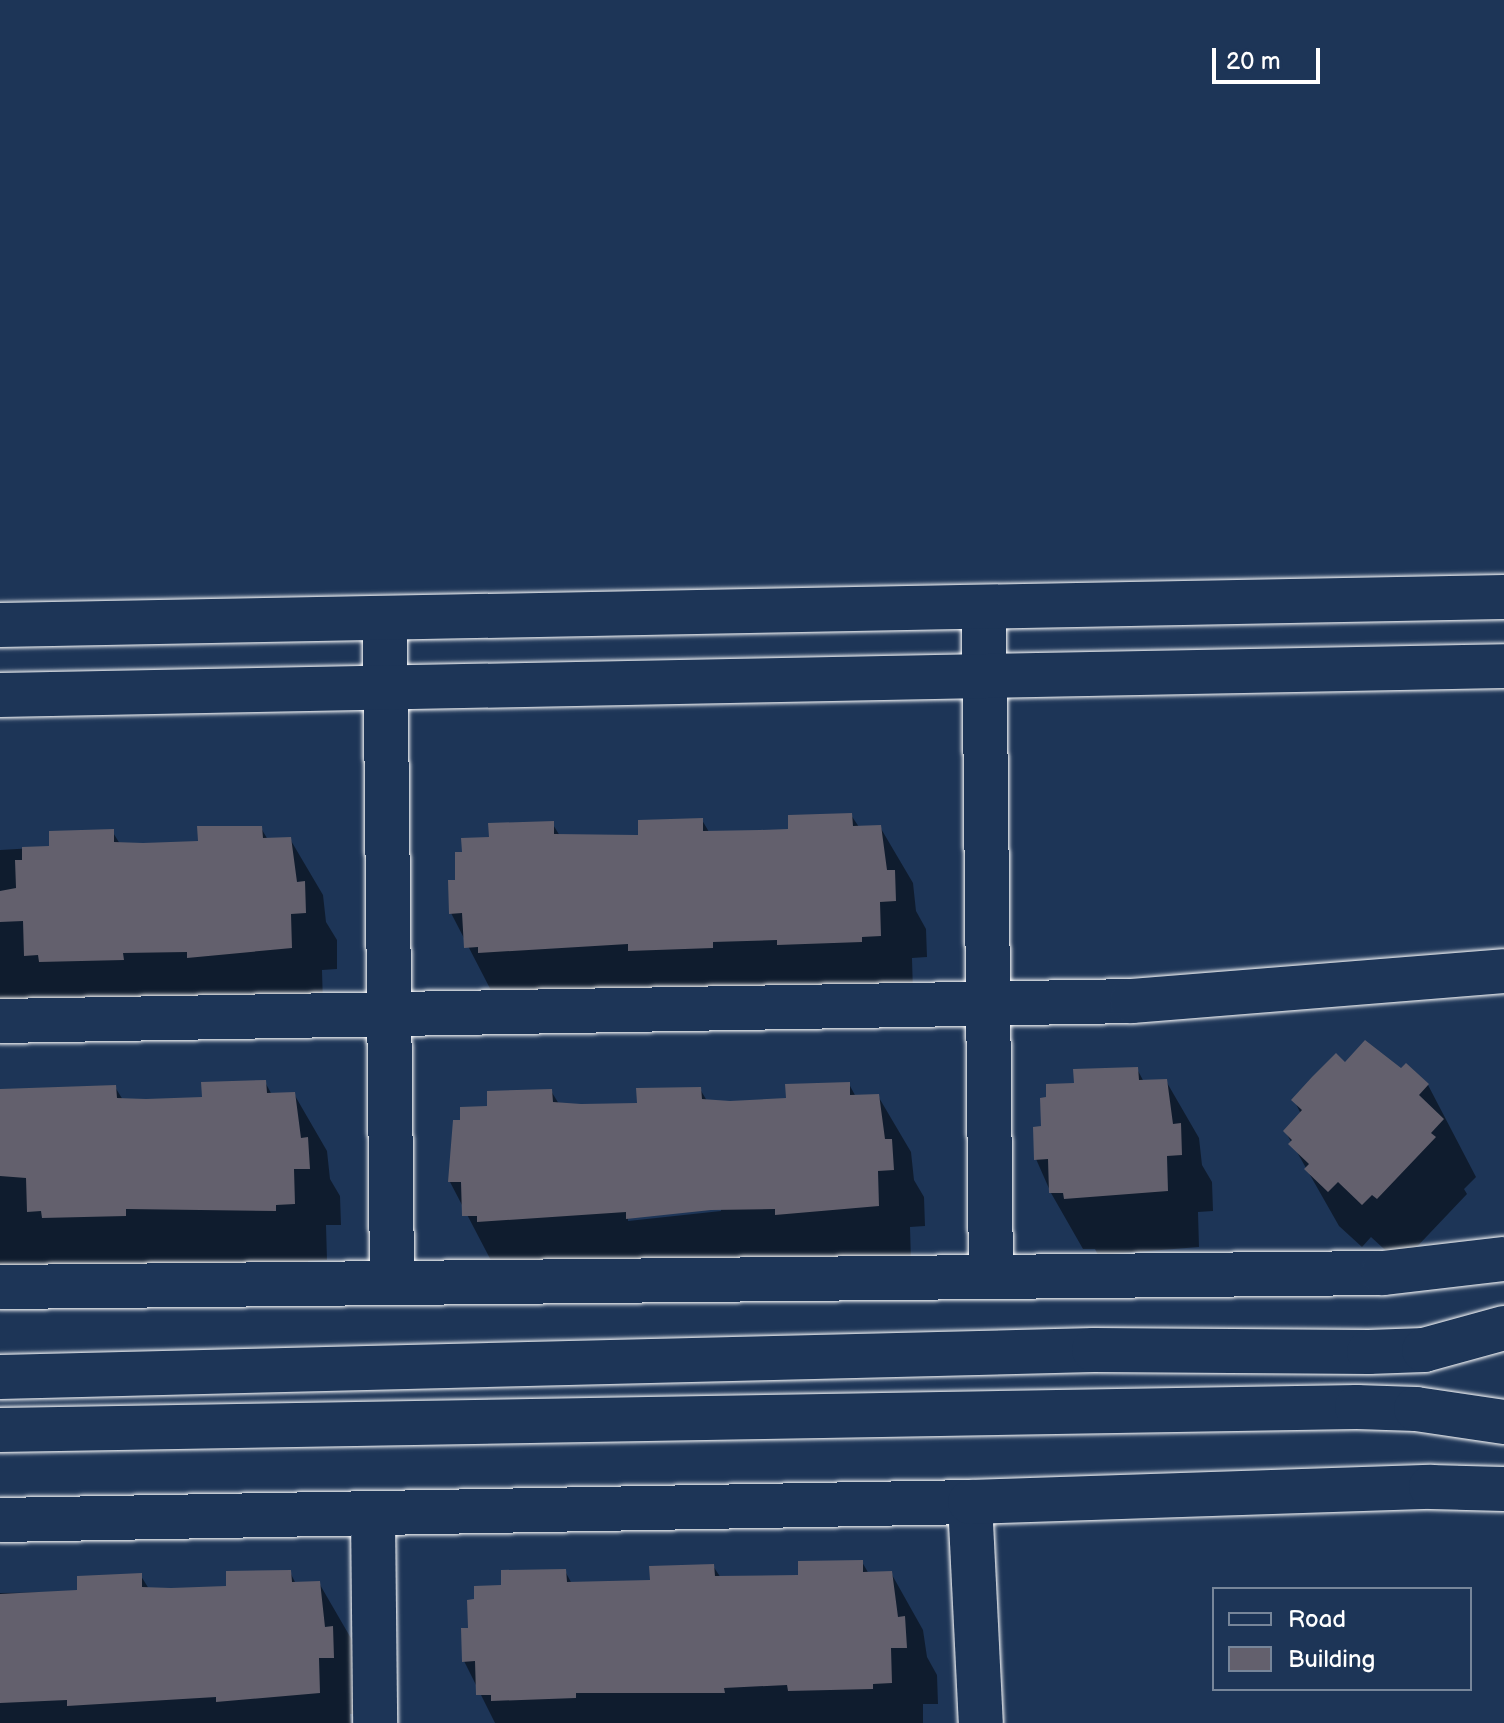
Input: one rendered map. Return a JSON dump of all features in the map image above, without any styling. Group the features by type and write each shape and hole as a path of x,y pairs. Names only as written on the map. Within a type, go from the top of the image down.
{"street":[{"path":"0,625 984,610 1504,597"},
{"path":"984,610 991,1004 991,1277"},
{"path":"385,619 392,1279"},
{"path":"0,695 1504,666"},
{"path":"0,1021 389,1011 1204,999 1504,971"},
{"path":"0,1287 392,1279 1383,1273 1504,1259"},
{"path":"0,1377 1094,1350 1369,1352 1424,1350 1504,1328"},
{"path":"0,1430 1357,1407 1416,1409 1504,1422"},
{"path":"0,1520 970,1502 1431,1487 1504,1489"},
{"path":"970,1502 981,1723"},
{"path":"373,1515 375,1723"}],"building":[{"path":"852,813 853,826 881,825 887,870 895,870 896,901 880,902 881,936 862,937 862,942 777,945 777,940 713,942 713,948 628,951 628,944 478,953 478,947 464,948 462,913 449,914 448,880 455,880 455,852 462,852 461,838 489,837 488,823 554,821 554,834 638,835 638,820 703,818 703,831 760,830 788,829 788,815"},
{"path":"197,826 262,826 263,838 291,837 297,882 305,881 306,913 291,914 292,948 187,958 187,952 123,953 124,960 39,962 38,955 24,956 23,921 0,922 0,891 16,888 15,860 22,860 22,847 49,846 49,831 114,829 114,842 143,843 198,841"},
{"path":"1365,1040 1401,1068 1406,1063 1429,1084 1419,1095 1444,1119 1431,1133 1436,1137 1377,1199 1372,1195 1362,1205 1338,1182 1328,1192 1304,1169 1309,1164 1288,1144 1292,1140 1283,1131 1302,1110 1291,1100 1336,1053 1345,1062"},
{"path":"1138,1067 1139,1080 1167,1079 1173,1124 1181,1123 1182,1155 1167,1156 1168,1191 1064,1199 1063,1193 1049,1193 1048,1159 1034,1160 1033,1127 1041,1126 1040,1098 1046,1097 1046,1084 1074,1083 1073,1069"},
{"path":"266,1080 267,1093 295,1092 301,1138 308,1137 310,1169 294,1169 295,1204 276,1205 276,1211 126,1209 126,1216 42,1218 41,1211 27,1212 26,1178 0,1176 0,1089 116,1085 117,1098 146,1099 202,1097 201,1082"},
{"path":"850,1082 850,1095 879,1094 885,1139 892,1139 894,1170 878,1171 879,1206 775,1215 775,1209 711,1210 626,1219 626,1212 477,1222 477,1216 462,1216 461,1182 448,1182 453,1120 460,1120 460,1107 487,1106 487,1091 552,1089 553,1102 637,1103 636,1088 701,1087 702,1099 730,1101 786,1098 785,1084"},
{"path":"863,1560 863,1572 892,1571 898,1617 905,1616 907,1648 891,1648 892,1683 873,1684 873,1689 788,1691 787,1685 724,1688 725,1693 576,1693 576,1698 491,1701 491,1695 476,1695 475,1661 462,1662 461,1628 468,1628 467,1600 474,1599 474,1586 501,1585 501,1570 566,1569 567,1582 650,1580 649,1566 714,1564 715,1576 798,1575 798,1561"},
{"path":"291,1570 292,1582 320,1581 325,1627 333,1626 334,1658 319,1658 320,1693 216,1702 216,1697 67,1706 67,1700 0,1703 0,1594 77,1590 77,1576 142,1573 142,1587 171,1588 226,1586 226,1571"}]}
